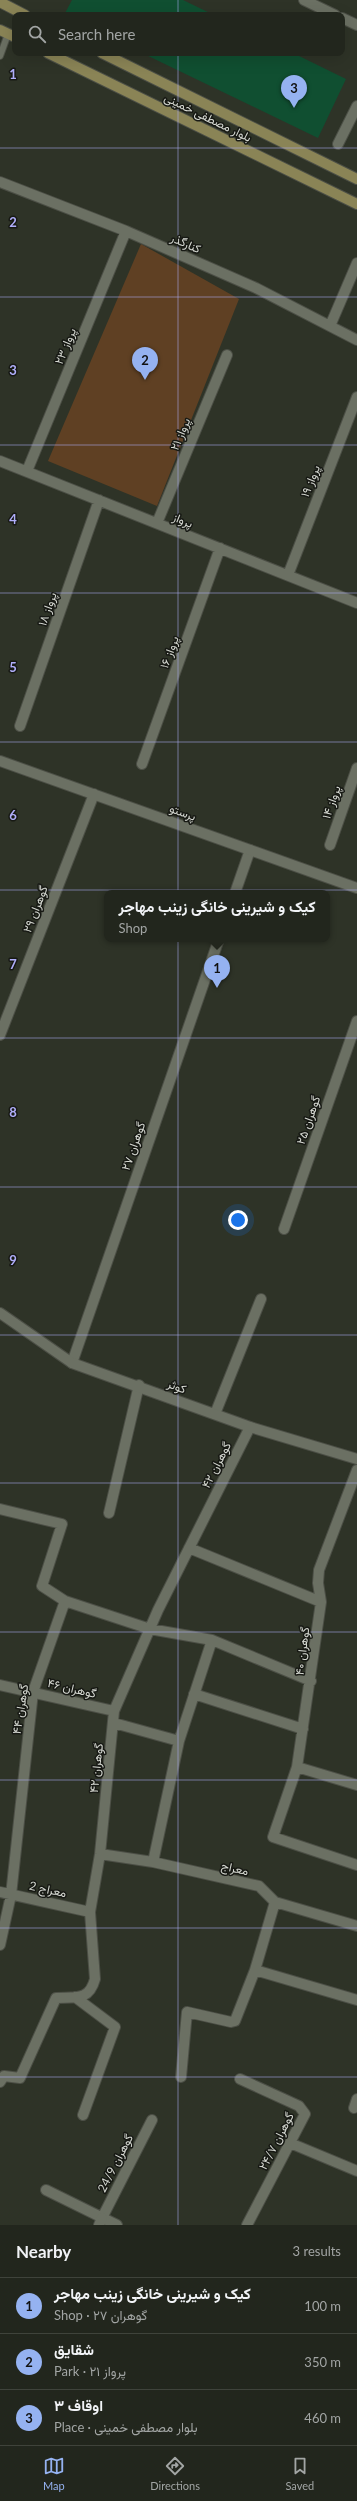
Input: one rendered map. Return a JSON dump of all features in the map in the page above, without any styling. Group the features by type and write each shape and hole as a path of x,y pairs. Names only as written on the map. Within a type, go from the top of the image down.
{"main road":[{"path":"0,2 19,12"},
{"name":"بلوار مصطفی خمینی","path":"54,56 357,204"},
{"name":"بلوار مصطفی خمینی","path":"108,56 357,179"}],"street":[{"path":"304,0 330,12"},
{"path":"345,19 357,25"},
{"path":"338,144 357,106"},
{"name":"کنارگذر","path":"0,182 126,230 256,288 357,340"},
{"name":"پرواز ۲۳","path":"27,471 126,230"},
{"path":"330,326 357,263"},
{"name":"پرواز ۲۱","path":"157,523 227,354"},
{"name":"پرواز ۱۹","path":"288,575 357,397"},
{"name":"پرواز","path":"0,461 357,603"},
{"name":"پرواز ۱۸","path":"20,726 99,500"},
{"name":"پرواز ۱۶","path":"142,764 220,548"},
{"name":"پرستو","path":"0,761 357,888"},
{"name":"پرواز ۱۴","path":"330,845 357,768"},
{"name":"گوهران ۲۹","path":"0,1034 94,794"},
{"path":"236,890 250,850"},
{"name":"گوهران ۲۷","path":"72,1363 218,942"},
{"name":"گوهران ۲۵","path":"284,1229 357,1021"},
{"path":"216,1414 261,1299"},
{"name":"کوثر","path":"0,1313 72,1363 139,1385 250,1427 357,1459"},
{"path":"109,1513 139,1385"},
{"name":"گوهران ۴۲","path":"0,2082 4,2076 20,2078 56,1998 75,1997 88,1994 92,1989 95,1979 90,1912 100,1854 114,1711 150,1629 250,1427"},
{"name":"گوهران ۴۰","path":"357,1470 319,1570 318,1583 321,1602 311,1681 297,1767 273,1837 357,1865"},
{"path":"0,1509 62,1524 42,1586 65,1601 150,1629 212,1640 311,1681"},
{"path":"189,1548 321,1602"},
{"name":"گوهران ۴۴","path":"0,1945 11,1895 33,1692 65,1601"},
{"path":"153,1862 179,1741 212,1640"},
{"name":"گوهران ۴۶","path":"0,1685 114,1711"},
{"path":"194,1694 303,1729"},
{"path":"114,1723 179,1741"},
{"path":"297,1767 357,1785"},
{"name":"معراج","path":"100,1854 153,1862 259,1886 275,1902 357,1926"},
{"name":"معراج 2","path":"0,1892 90,1912"},
{"path":"181,2077 186,2012 231,2022 235,2021 254,1970 275,1902"},
{"path":"254,1970 357,2000"},
{"path":"75,1997 115,2027 83,2115"},
{"name":"گوهران ۲۴/۷","path":"240,2079 298,2106 303,2111 303,2118 247,2225"},
{"name":"گوهران 24/9","path":"100,2222 152,2120"},
{"path":"290,2143 357,2171"},
{"path":"46,2190 100,2222 117,2225"}],"lane":[{"path":"0,56 8,34"}],"shaded area":[{"path":"141,244 239,299 157,506 48,461"}],"building":[{"path":"72,0 183,0 208,12 66,12"},
{"path":"148,56 299,56 346,79 318,138"}],"place":[{"name":"اوقاف ۳","path":"294,108"},
{"name":"شقایق","path":"145,380"},
{"name":"کیک و شیرینی خانگی زینب مهاجر","path":"217,988"}]}
